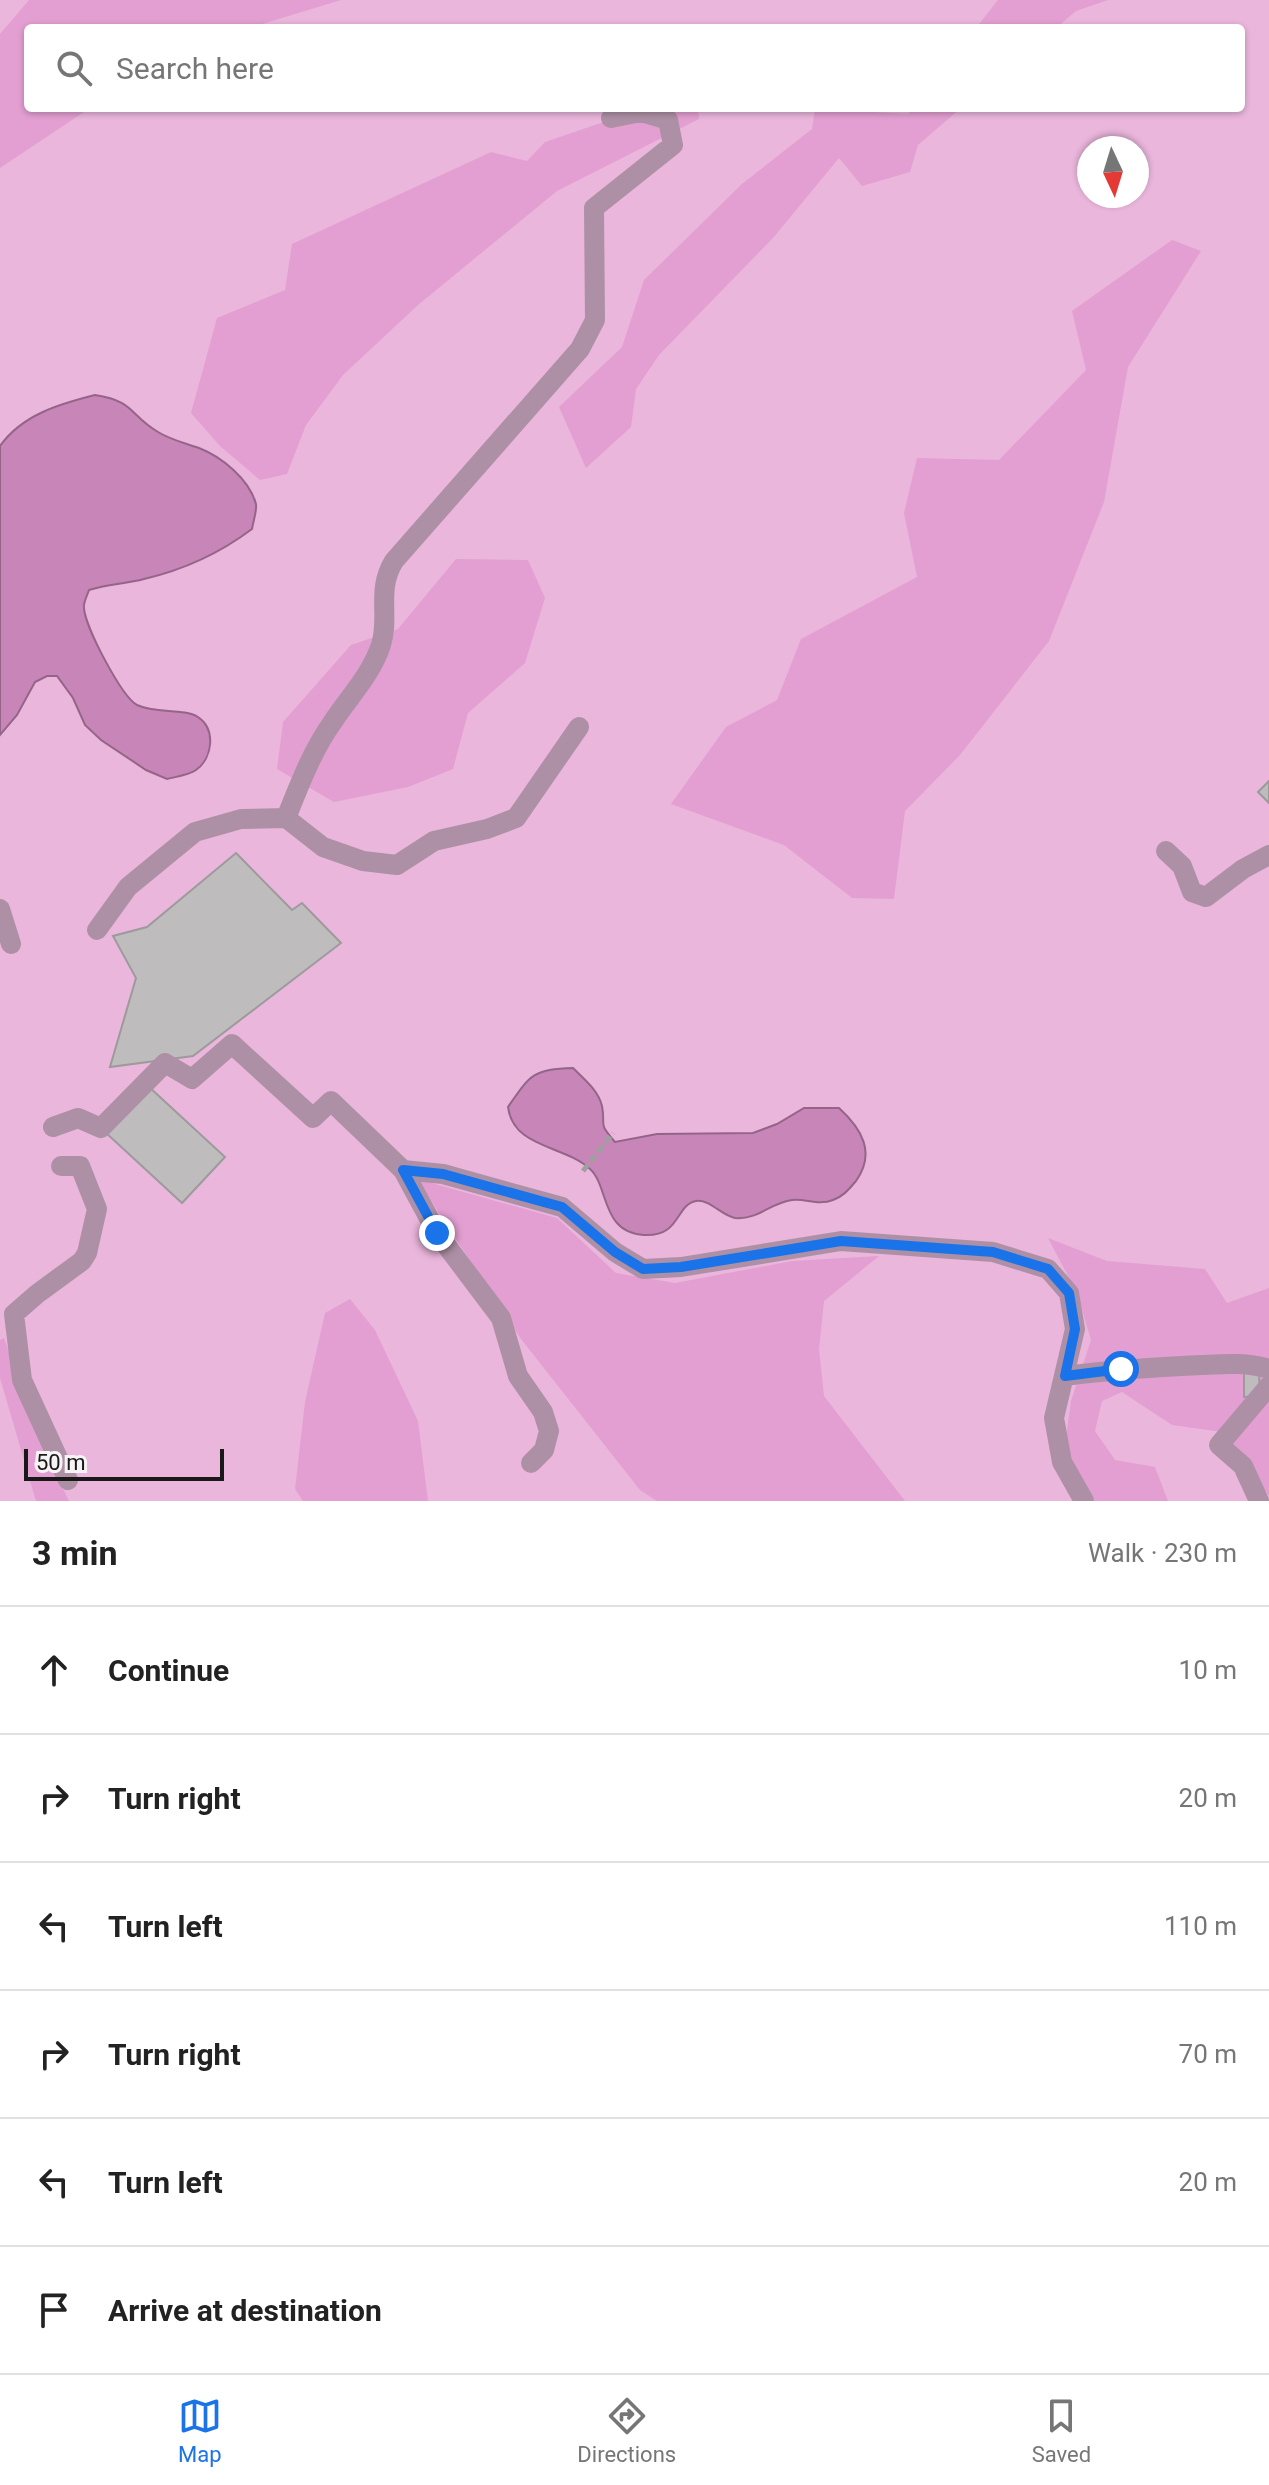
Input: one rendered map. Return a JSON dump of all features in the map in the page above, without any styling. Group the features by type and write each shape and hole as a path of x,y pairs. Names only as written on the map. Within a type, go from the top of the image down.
{"lane":[{"path":"286,818 330,725 365,680 381,643 384,582 394,561 580,349 595,320 594,208 673,145 668,120 641,112 611,118"},
{"path":"97,930 128,887 195,832 241,819 286,818 323,847 363,861 397,865 434,841 487,829 516,818 579,727"},
{"path":"1166,851 1182,866 1192,892 1206,897 1243,869 1269,855"},
{"path":"0,909 11,944"},
{"path":"53,1127 78,1118 101,1128 165,1063 192,1079 232,1044 313,1118 331,1101 403,1170 437,1233 501,1318 518,1376 543,1412 549,1431 544,1450 531,1463"},
{"path":"61,1166 80,1166 97,1209 87,1253 82,1261 14,1314 22,1380 68,1480"},
{"path":"403,1170 443,1174 562,1207 615,1252 643,1269 681,1267 841,1241 993,1252 1048,1269 1069,1293 1075,1329 1054,1418 1062,1462 1084,1501"},
{"path":"1065,1376 1192,1365 1241,1364 1269,1369"},
{"path":"1259,1501 1243,1466 1219,1445 1269,1386"}],"path":[{"path":"583,1171 613,1133"}],"shaded area":[{"path":"0,0 1269,0 1269,1501 0,1501"},
{"path":"29,0 341,0 262,24 24,24 24,112 84,112 0,168 0,34"},
{"path":"998,0 1108,0 1076,11 1061,24 979,24"},
{"path":"633,112 698,112 699,119 557,191 418,305 343,375 306,425 287,474 260,480 220,446 191,413 217,318 285,290 292,244 491,152 527,161 545,142"},
{"path":"815,112 956,112 918,145 910,172 862,186 839,158 773,238 659,355 636,389 631,427 586,468 559,407 622,347 644,280 742,184 812,129"},
{"path":"1172,240 1201,251 1128,367 1104,502 1049,641 960,755 905,811 894,899 852,898 784,845 671,804 726,727 777,700 801,639 917,577 904,513 917,458 999,460 1086,370 1072,311"},
{"path":"95,395 118,401 158,432 217,457 241,478 256,504 252,529 227,546 173,571 89,590 85,602 86,617 97,645 130,699 144,708 192,714 208,729 209,751 202,765 190,773 167,779 146,770 101,740 85,725 73,698 57,676 47,676 35,682 17,715 0,735 0,446 19,426 42,412"},
{"path":"456,559 528,560 545,598 525,663 468,713 453,769 408,787 334,802 277,769 283,722 351,645 398,629"},
{"path":"573,1068 597,1095 602,1106 604,1127 615,1142 657,1134 753,1133 777,1124 804,1108 839,1108 854,1124 864,1142 862,1171 846,1192 827,1202 792,1200 751,1216 735,1218 696,1201 684,1208 665,1231 644,1235 630,1232 613,1218 590,1169 529,1138 519,1131 512,1120 508,1107 528,1081 541,1072"},
{"path":"417,1179 557,1218 616,1273 675,1283 792,1261 879,1256 824,1301 819,1349 824,1396 905,1501 657,1501 640,1490 521,1339"},
{"path":"1048,1238 1107,1261 1205,1269 1227,1303 1269,1288 1269,1496 1222,1432 1172,1425 1122,1392 1102,1401 1095,1431 1115,1460 1155,1467 1168,1501 1092,1501 1065,1445 1071,1401 1091,1340 1077,1293"},
{"path":"350,1299 375,1330 418,1421 428,1501 303,1501 295,1489 305,1402 325,1313"},
{"path":"4,1338 43,1447 69,1501 36,1501 0,1378 0,1340"}],"building":[{"path":"1269,781 1269,803 1258,792"},
{"path":"236,853 292,910 302,903 341,943 193,1056 110,1067 136,978 113,936 147,927"},
{"path":"148,1086 225,1157 182,1203 105,1132"},
{"path":"1244,1372 1259,1372 1260,1396 1244,1397"}],"route":[{"path":"437,1233 403,1170 443,1174 562,1207 615,1252 643,1269 681,1267 841,1241 993,1252 1048,1269 1069,1293 1075,1329 1065,1376 1121,1369"}]}
